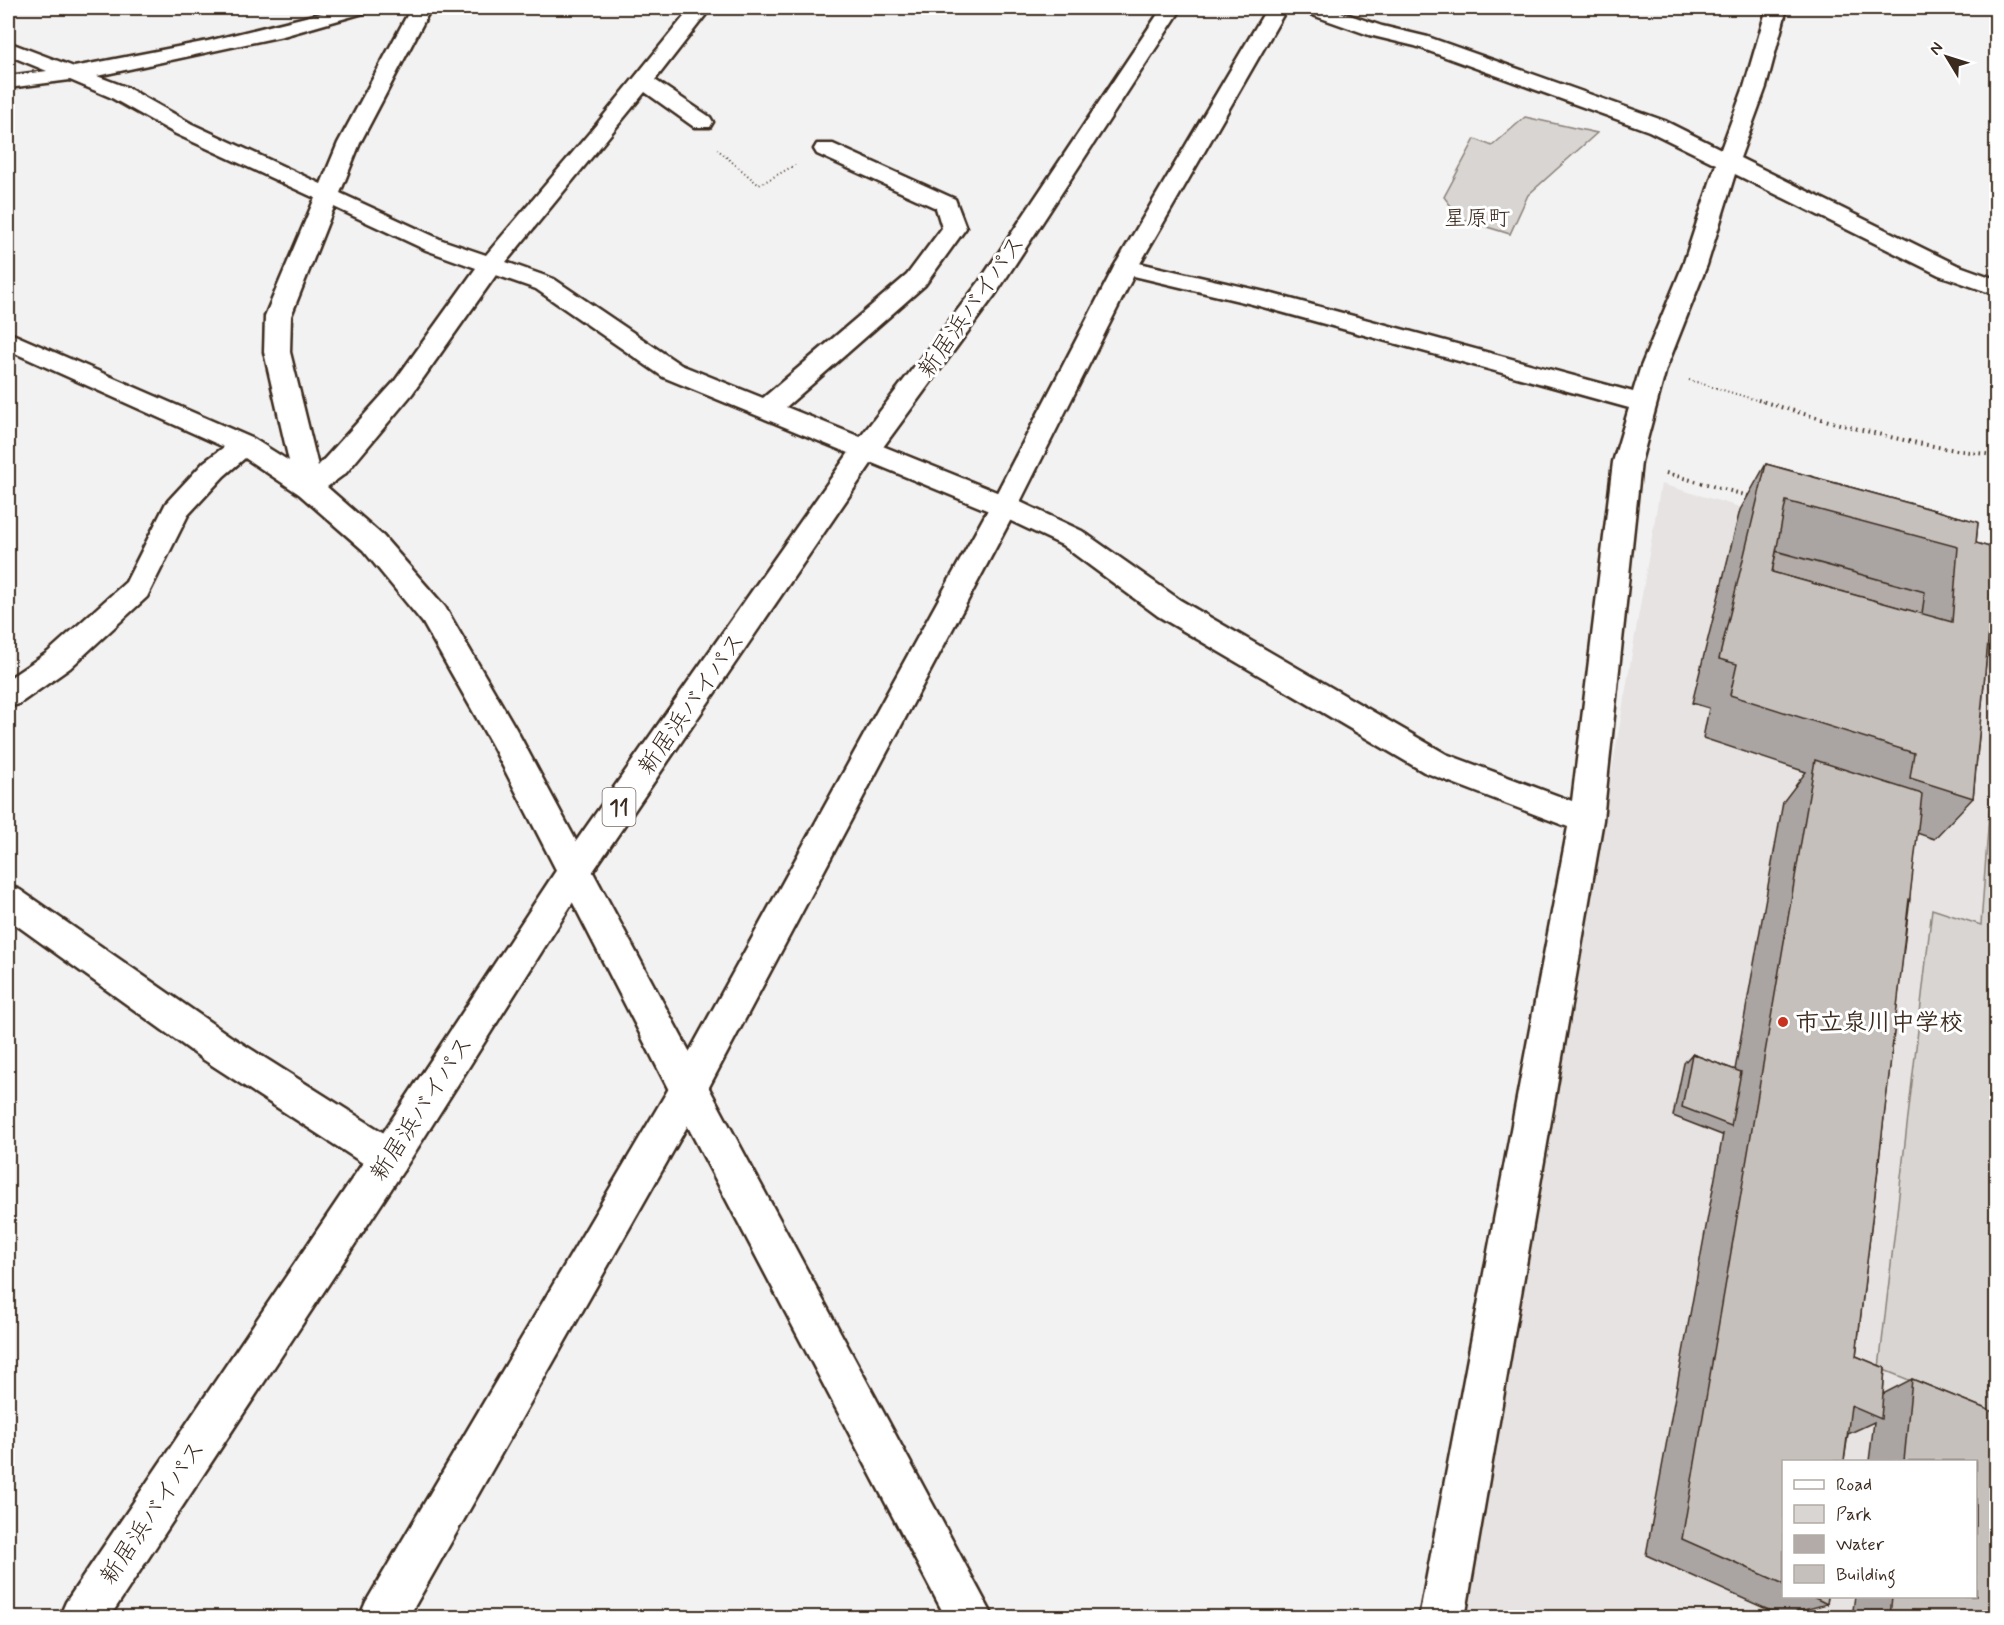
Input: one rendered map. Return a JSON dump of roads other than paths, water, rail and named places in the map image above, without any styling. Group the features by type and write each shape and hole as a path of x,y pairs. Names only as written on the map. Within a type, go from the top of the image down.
{"main road":[{"path":"8,82 74,75 154,60 326,20 360,8"},
{"path":"309,487 277,352 278,316 329,197 349,143 421,8"},
{"path":"309,487 336,466 403,388 491,264 701,8"},
{"name":"新居浜バイパス","path":"82,1617 389,1158 575,870 865,451 988,287 1172,8"},
{"path":"382,1617 688,1090 1004,506 1126,267 1277,8"},
{"path":"1311,8 1376,31 1421,41 1657,126 1948,270 1996,287"},
{"path":"1442,1617 1586,820 1627,462 1653,369 1695,265 1728,161 1755,87 1777,8"},
{"path":"8,48 118,92 184,129 435,245 545,284 672,370 1004,506 1072,538 1168,608 1435,763 1586,820"},
{"path":"643,81 702,122"},
{"path":"767,409 916,280 954,228 947,204 825,149"},
{"path":"1126,267 1256,297 1643,403"},
{"path":"8,340 244,445 309,487 374,543 434,615 505,738 688,1090 971,1617"},
{"path":"8,695 59,660 137,589 176,510 214,469 244,445"},
{"path":"8,900 217,1048 389,1158"}],"water":[{"path":"1759,547 1925,592 1917,667 1745,617"}],"place":[{"name":"市立泉川中学校","path":"1783,1022"}],"district":[{"name":"星原町","path":"1477,217"}]}
